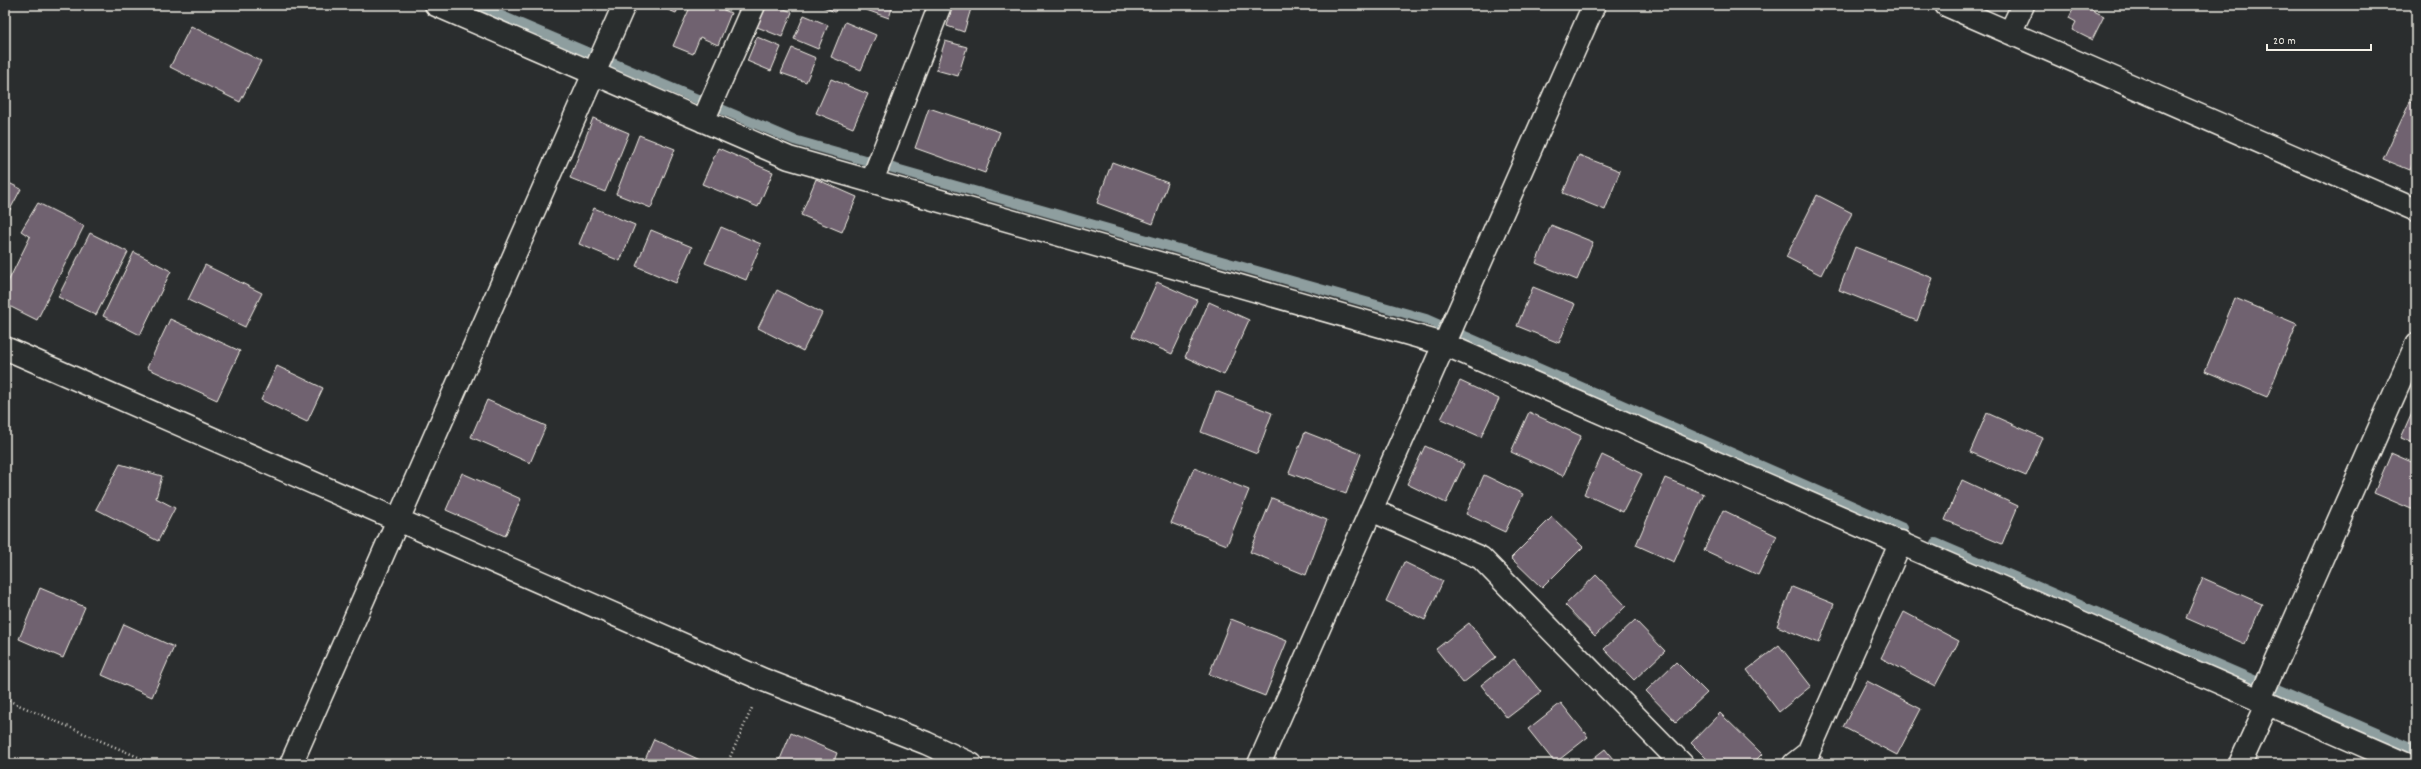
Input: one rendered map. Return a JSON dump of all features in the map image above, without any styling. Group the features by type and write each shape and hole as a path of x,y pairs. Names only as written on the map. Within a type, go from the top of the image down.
{"street":[{"path":"436,5 704,119 789,158 873,179 1445,342 2406,764"},
{"path":"291,764 624,5"},
{"path":"704,119 754,5"},
{"path":"873,179 940,5"},
{"path":"1259,764 1594,5"},
{"path":"1946,5 2416,210"},
{"path":"2010,33 2023,5"},
{"path":"2240,764 2271,673 2416,345"},
{"path":"5,348 398,518 764,680 926,743 971,764"},
{"path":"1371,510 1480,558 1682,764"},
{"path":"1794,764 1808,753 1901,542"}],"path":[{"path":"727,764 764,680"},
{"path":"5,698 154,764"}],"building":[{"path":"656,5 680,5 676,13"},
{"path":"691,5 712,5 731,13 718,45 700,37 693,54 673,46"},
{"path":"767,5 774,5 792,12 782,37 757,27"},
{"path":"819,5 838,5 835,12"},
{"path":"858,5 893,5 889,18 858,7"},
{"path":"953,5 972,5 964,32 947,26"},
{"path":"2075,5 2082,5 2104,16 2092,40 2072,30 2076,22 2069,18"},
{"path":"804,15 828,25 818,49 794,39"},
{"path":"845,22 876,35 861,70 831,57"},
{"path":"191,26 261,61 240,102 170,67"},
{"path":"757,37 781,47 771,71 747,61"},
{"path":"945,41 967,47 958,76 936,70"},
{"path":"792,48 816,58 806,82 781,73"},
{"path":"831,79 868,94 853,128 816,113"},
{"path":"2410,102 2416,104 2416,157 2410,170 2383,159"},
{"path":"929,108 1000,132 985,173 915,148"},
{"path":"593,118 629,133 605,192 570,178"},
{"path":"639,135 675,149 651,208 616,194"},
{"path":"718,148 773,172 758,207 702,184"},
{"path":"1579,155 1620,171 1605,210 1563,193"},
{"path":"1112,162 1168,183 1153,224 1097,203"},
{"path":"816,179 857,197 842,232 801,215"},
{"path":"5,181 21,189 5,219"},
{"path":"1817,195 1852,213 1821,275 1786,257"},
{"path":"38,203 84,226 37,320 5,304 5,288 30,237 21,231"},
{"path":"594,208 635,225 620,261 579,244"},
{"path":"1551,225 1593,242 1577,280 1536,263"},
{"path":"721,227 761,244 746,280 705,263"},
{"path":"651,230 692,247 676,283 636,266"},
{"path":"90,233 128,252 96,315 58,297"},
{"path":"1855,247 1933,278 1917,321 1839,290"},
{"path":"134,252 171,271 140,335 103,316"},
{"path":"205,265 262,293 245,327 188,300"},
{"path":"1157,282 1197,300 1172,354 1132,336"},
{"path":"1533,287 1575,304 1559,343 1517,326"},
{"path":"777,290 822,313 803,351 758,328"},
{"path":"2235,298 2297,324 2267,397 2205,371"},
{"path":"1209,302 1249,320 1224,375 1185,357"},
{"path":"170,319 240,351 217,400 147,368"},
{"path":"277,366 323,388 307,422 261,400"},
{"path":"1460,381 1499,399 1481,437 1441,419"},
{"path":"1216,391 1272,413 1257,454 1201,432"},
{"path":"487,400 546,426 530,463 471,437"},
{"path":"2416,404 2416,444 2401,438"},
{"path":"1529,412 1581,436 1563,476 1511,452"},
{"path":"1987,413 2043,438 2026,476 1970,452"},
{"path":"1305,432 1361,454 1346,494 1289,473"},
{"path":"1425,446 1464,464 1446,503 1407,484"},
{"path":"2391,453 2416,464 2416,511 2374,493"},
{"path":"1602,455 1642,474 1623,512 1584,494"},
{"path":"120,464 162,476 156,498 175,508 158,541 96,509"},
{"path":"1194,468 1249,490 1227,545 1171,523"},
{"path":"462,473 521,499 505,536 446,510"},
{"path":"1484,475 1523,494 1505,532 1466,514"},
{"path":"1665,478 1704,494 1674,562 1636,545"},
{"path":"1962,480 2018,506 2002,544 1945,520"},
{"path":"1272,498 1327,520 1306,575 1250,552"},
{"path":"1723,510 1777,536 1758,575 1704,550"},
{"path":"1552,517 1583,547 1542,588 1511,558"},
{"path":"1404,562 1443,581 1425,620 1386,601"},
{"path":"1596,575 1626,606 1595,636 1565,605"},
{"path":"2203,578 2262,604 2245,644 2186,618"},
{"path":"1792,587 1834,604 1819,643 1777,626"},
{"path":"40,588 85,607 63,658 19,639"},
{"path":"1904,612 1959,641 1935,686 1881,658"},
{"path":"1231,619 1287,641 1265,696 1209,674"},
{"path":"1635,620 1665,651 1634,680 1604,649"},
{"path":"1469,623 1496,657 1463,683 1436,649"},
{"path":"124,624 174,647 152,697 102,675"},
{"path":"1779,645 1811,686 1779,712 1747,670"},
{"path":"1514,659 1541,692 1507,718 1481,685"},
{"path":"1676,662 1707,693 1676,722 1646,691"},
{"path":"1867,681 1921,709 1897,755 1843,727"},
{"path":"1561,703 1588,737 1555,763 1528,729"},
{"path":"1720,713 1762,754 1752,764 1712,764 1691,743"},
{"path":"791,733 837,753 833,764 778,764"},
{"path":"654,739 700,760 698,764 643,764"},
{"path":"1605,749 1617,764 1586,764"},
{"path":"1820,756 1831,764 1815,764"}],"waterway":[{"path":"476,5 794,140 1426,319 1903,528"},
{"path":"1936,543 2416,750"}]}
